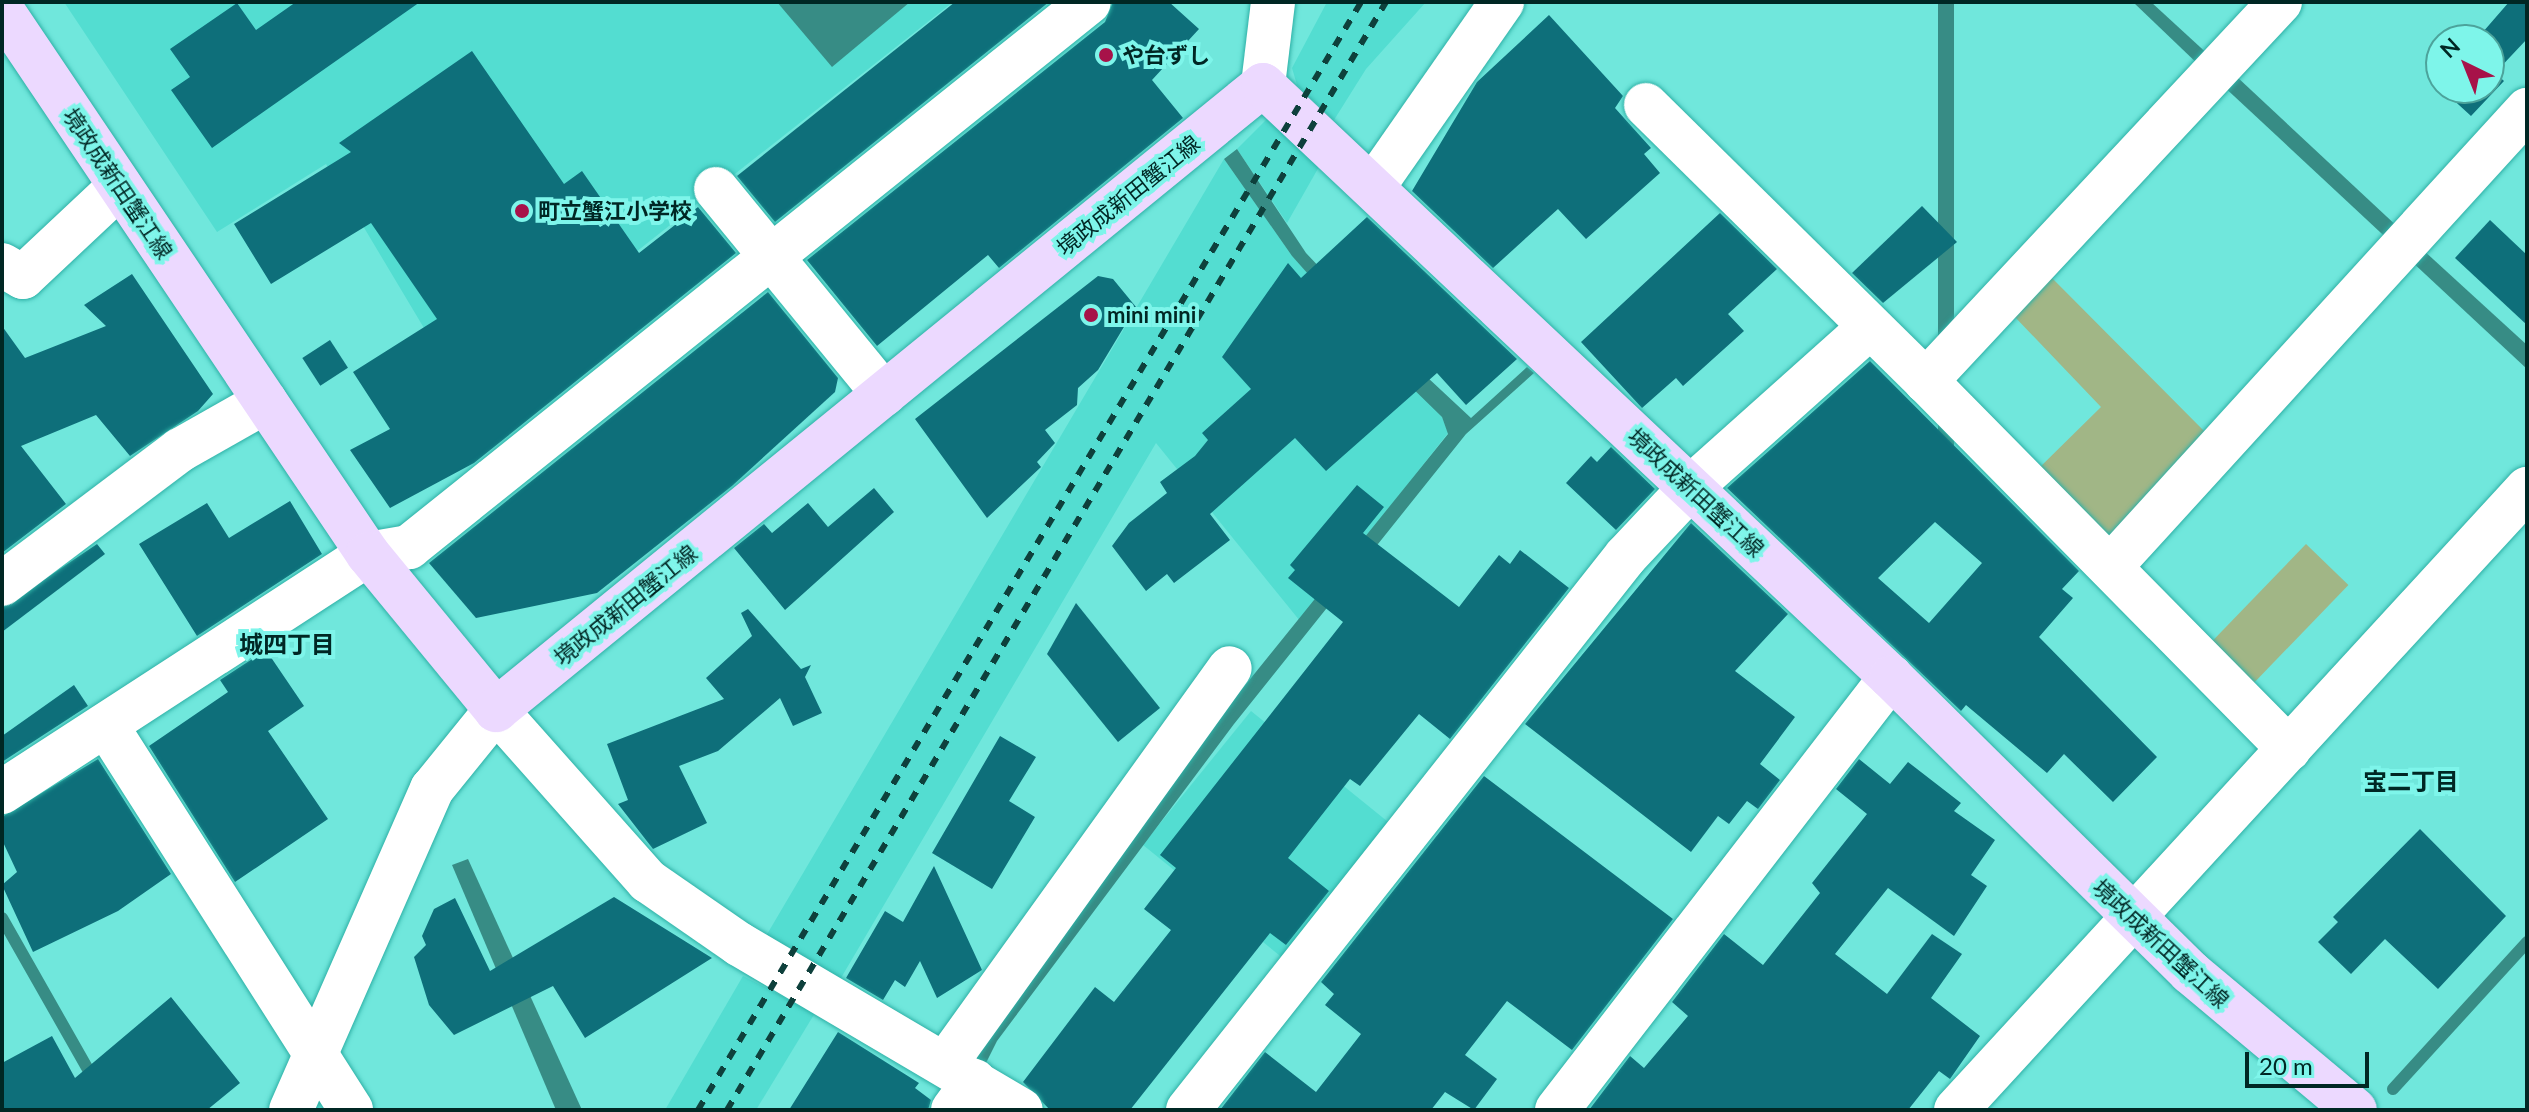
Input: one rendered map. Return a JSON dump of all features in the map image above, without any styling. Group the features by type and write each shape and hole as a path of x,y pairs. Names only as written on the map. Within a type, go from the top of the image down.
{"main road":[{"name":"境政成新田蟹江線","path":"2,10 368,554 496,710 1263,85 1891,677 2133,918 2265,1040 2355,1110"}],"street":[{"path":"2,792 368,554 409,547 1089,2"},
{"path":"1263,85 1273,2"},
{"path":"1373,187 1502,2"},
{"path":"1926,381 2280,2"},
{"path":"1646,105 1926,381 2289,749"},
{"path":"2110,567 2527,110"},
{"path":"2,265 23,277 120,186"},
{"path":"716,189 884,394"},
{"path":"1188,1110 1626,556 1691,487 1870,327"},
{"path":"2,584 180,450 265,402"},
{"path":"1956,1110 2527,489"},
{"path":"958,1085 1230,668"},
{"path":"1557,1110 1891,677"},
{"path":"291,1110 432,789 496,710 648,881 750,951 958,1085 1021,1110"},
{"path":"106,725 351,1110"}],"shaded area":[{"name":"町立蟹江小学校","path":"64,2 953,2 461,390 326,164 217,232"},
{"path":"1327,2 1426,2 1366,69 1334,120 1297,85 1292,68"},
{"path":"1267,119 1320,165 1287,223 1237,149"},
{"path":"1224,159 1292,256 1442,417 1448,433 1300,621 1156,443 838,983 766,936"},
{"path":"2050,276 2210,437 2109,549 2036,471 2101,407 2014,316"},
{"path":"2306,544 2348,585 2250,686 2208,645"},
{"path":"1251,711 1397,829 1289,963 1143,845"},
{"path":"743,976 815,1013 756,1110 665,1110"}],"water":[{"path":"777,2 910,2 832,67"},
{"path":"1938,2 1954,2 1954,503 1938,503"},
{"path":"2133,2 2151,2 2212,58 2202,68"},
{"path":"2236,76 2398,227 2387,239 2225,88"},
{"path":"1237,149 1306,253 1395,347 1383,358 1292,256 1224,159"},
{"path":"2422,249 2527,345 2527,369 2410,260"},
{"path":"1412,363 1471,418 1527,367 1534,373 1466,434 1234,724 997,1041 984,1067 967,1056 1205,735 1448,434 1442,417 1399,375"},
{"path":"468,859 582,1110 556,1110 452,865"}],"building":[{"path":"296,2 420,2 212,148 171,90 190,77 170,49 237,3 256,30"},
{"path":"955,2 1049,2 775,222 737,176"},
{"path":"1113,2 1169,2 1199,29 1152,80 1183,118 999,268 988,255 877,346 807,260 1105,22"},
{"path":"2509,2 2527,2 2527,39 2505,62 2505,24 2490,24"},
{"path":"1549,15 1623,96 1615,108 1651,148 1644,154 1660,173 1586,239 1558,209 1493,268 1412,191 1477,82"},
{"path":"472,51 564,184 582,171 639,253 698,207 736,253 474,463 390,508 350,450 390,429 353,372 437,319 371,223 271,284 234,224 351,152 339,143"},
{"path":"2458,104 2482,104 2471,116"},
{"path":"1922,206 1957,242 1883,303 1852,273"},
{"path":"1720,213 1777,269 1728,314 1744,331 1683,386 1676,378 1642,408 1581,342"},
{"path":"1367,217 1517,359 1466,405 1437,373 1326,471 1295,438 1210,514 1230,540 1174,583 1167,574 1146,591 1112,546 1129,523 1167,493 1160,482 1195,456 1208,440 1202,433 1251,389 1222,357 1288,263 1301,278"},
{"path":"2490,220 2527,255 2527,325 2455,258"},
{"path":"132,274 213,394 198,411 130,456 96,415 21,446 66,504 2,553 2,326 25,358 106,326 84,305"},
{"path":"1098,276 1113,279 1136,307 1098,370 1078,388 1077,405 1045,430 1055,443 1037,462 1041,467 987,518 915,419"},
{"path":"768,292 838,378 835,392 732,486 597,593 476,618 429,563"},
{"path":"330,340 348,368 320,386 302,358"},
{"path":"1870,361 2079,571 2062,589 2073,598 2039,637 2157,757 2113,802 2064,754 2047,773 1966,705 1961,711 1727,488","holes":["1935,522 1982,563 1929,623 1878,578"]},
{"path":"1611,447 1655,489 1616,530 1566,483 1591,456 1597,462"},
{"path":"1357,485 1384,507 1363,533 1459,607 1499,555 1510,564 1520,550 1569,588 1450,739 1419,714 1360,786 1350,779 1288,858 1329,891 1286,945 1270,933 1130,1110 1050,1110 1023,1082 1095,987 1114,1002 1171,930 1144,909 1176,868 1160,855 1343,622 1288,578 1295,570 1290,565"},
{"path":"874,488 894,512 785,610 734,548 764,524 772,533 808,503 828,527"},
{"path":"290,501 322,554 197,636 139,544 207,503 229,538"},
{"path":"1691,523 1788,614 1735,671 1795,717 1760,764 1780,780 1758,809 1747,801 1729,824 1718,816 1691,852 1525,724"},
{"path":"97,544 105,554 2,632 2,608"},
{"path":"1076,603 1160,708 1118,742 1047,654"},
{"path":"748,609 801,669 811,665 805,677 822,713 793,726 780,698 718,751 679,766 707,823 653,849 618,804 628,800 607,744 724,699 706,678 752,636 741,613"},
{"path":"266,650 304,706 268,731 328,819 235,882 149,746 228,692 220,680"},
{"path":"74,685 88,706 2,762 2,736"},
{"path":"1000,736 1036,757 1009,801 1035,817 992,889 932,853"},
{"path":"98,759 171,874 118,911 33,952 2,885 17,872 2,840 2,817"},
{"path":"1859,759 1890,784 1908,762 1961,803 1954,811 1995,840 1971,875 1987,886 1954,936 1888,888 1835,954 1887,994 1932,934 1962,954 1931,998 1980,1036 1950,1079 1939,1071 1908,1110 1589,1110 1630,1056 1644,1068 1688,1016 1672,1002 1724,934 1763,965 1820,893 1812,883 1867,814 1836,789"},
{"path":"1484,776 1673,919 1572,1050 1507,1001 1465,1055 1497,1079 1474,1110 1445,1092 1431,1110 1220,1110 1265,1052 1316,1092 1361,1034 1325,1005 1334,994 1321,982"},
{"path":"2420,829 2506,916 2438,989 2385,939 2351,974 2318,942 2338,922 2333,917"},
{"path":"934,866 982,970 937,998 920,961 905,987 895,980 883,1000 846,978 885,911 903,922"},
{"path":"614,897 712,958 585,1038 553,986 454,1035 429,1005 414,957 426,945 422,936 434,909 455,898 490,971"},
{"path":"171,997 240,1083 207,1110 2,1110 2,1063 52,1036 75,1078"},
{"path":"838,1032 919,1083 915,1088 931,1100 928,1110 789,1110"}],"waterway":[{"path":"2,918 111,1110"},
{"path":"2393,1089 2527,942"}],"railway":[{"path":"698,1110 1361,2"},
{"path":"727,1110 1386,2"}],"place":[{"name":"や台ずし","path":"1106,55"},
{"name":"町立蟹江小学校","path":"522,211"},
{"name":"mini mini","path":"1091,315"}],"district":[{"name":"城四丁目","path":"287,644"},
{"name":"宝二丁目","path":"2411,781"}]}
